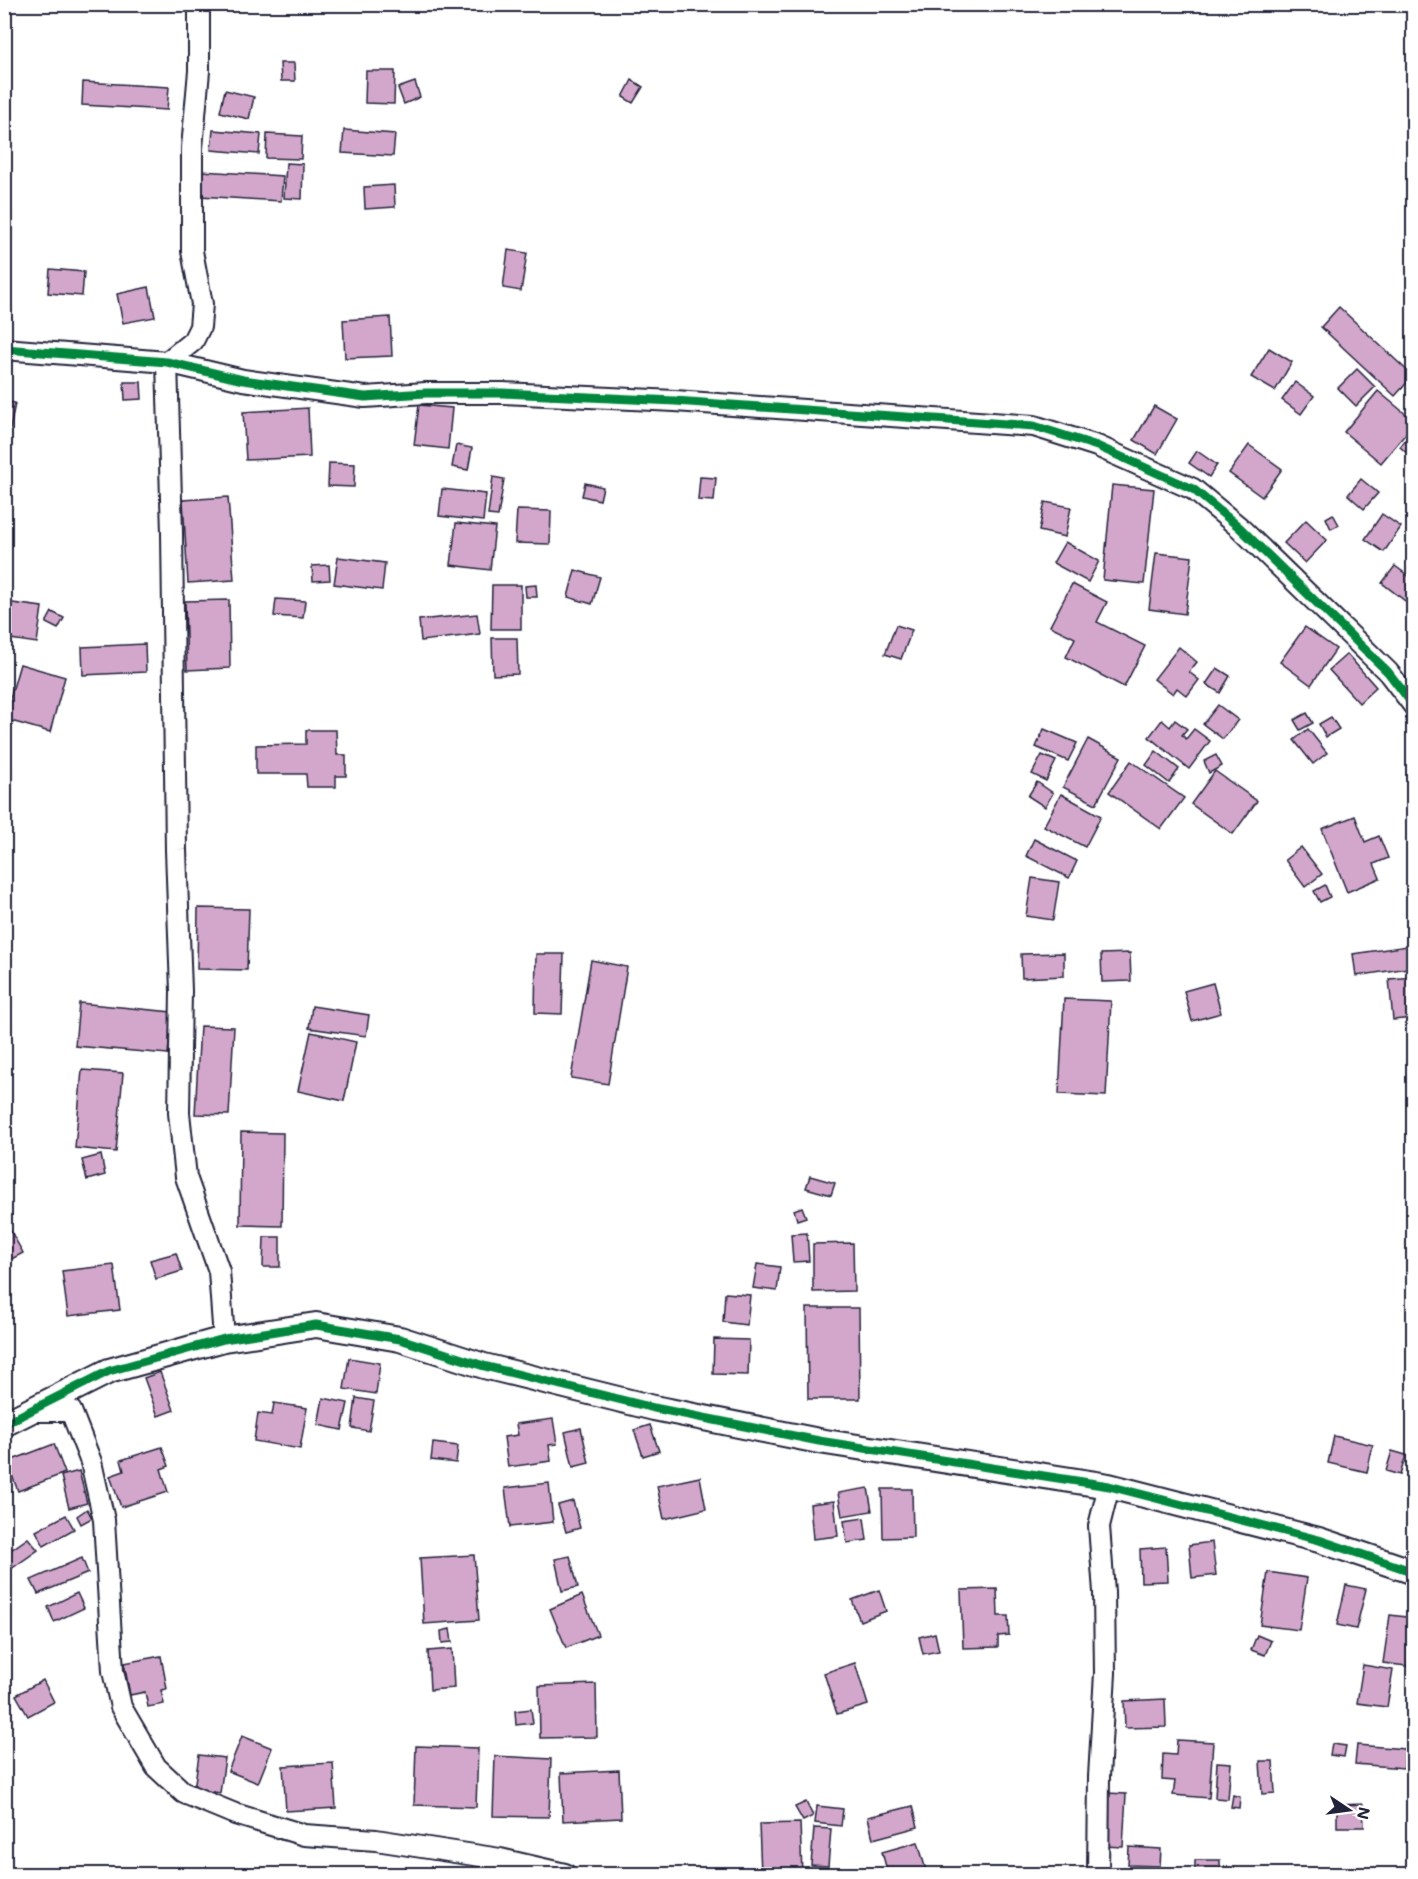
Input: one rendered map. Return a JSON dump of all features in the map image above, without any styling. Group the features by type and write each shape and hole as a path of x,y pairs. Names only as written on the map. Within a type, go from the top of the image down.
{"street":[{"path":"166,363 193,341 200,327 202,304 192,251 192,148 199,70 199,4"},
{"path":"4,349 166,363 243,380 364,397 426,393 502,393 675,401 1034,426 1097,446 1193,489 1239,527 1388,672 1413,706"},
{"path":"166,363 172,533 176,850 181,991 180,1113 186,1177 219,1271 224,1339"},
{"path":"4,1424 109,1371 224,1339 316,1324 400,1339 484,1366 666,1411 819,1441 1109,1486 1319,1540 1413,1572"},
{"path":"29,1411 71,1411 91,1462 104,1520 113,1671 121,1707 156,1767 184,1793 235,1814 304,1835 376,1840 501,1867 565,1875"},
{"path":"1098,1875 1099,1777 1105,1673 1104,1592 1099,1526 1109,1486"}],"building":[{"path":"280,63 294,63 295,81 281,81"},
{"path":"366,71 395,71 394,104 365,103"},
{"path":"632,80 643,87 633,103 623,97"},
{"path":"83,82 169,87 167,110 82,105"},
{"path":"415,82 420,97 404,104 398,88"},
{"path":"225,90 254,97 249,119 220,112"},
{"path":"213,130 261,134 259,154 211,150"},
{"path":"344,130 395,134 393,156 342,153"},
{"path":"267,134 302,136 301,159 266,158"},
{"path":"286,163 303,164 302,199 284,198"},
{"path":"201,171 283,176 281,201 200,196"},
{"path":"394,185 395,207 365,209 364,187"},
{"path":"508,250 527,253 521,291 503,288"},
{"path":"50,269 84,272 82,296 48,293"},
{"path":"149,287 155,317 123,323 117,294"},
{"path":"1339,307 1413,376 1395,396 1321,327"},
{"path":"390,317 392,356 345,358 343,320"},
{"path":"1269,348 1292,362 1275,391 1251,377"},
{"path":"1357,369 1375,387 1356,406 1338,388"},
{"path":"124,382 141,382 142,399 125,400"},
{"path":"1295,382 1314,396 1301,414 1282,400"},
{"path":"1378,391 1414,421 1414,424 1381,463 1344,432"},
{"path":"4,401 15,403 7,446 4,446"},
{"path":"419,405 452,408 448,449 414,445"},
{"path":"1154,406 1177,419 1157,454 1134,440"},
{"path":"308,408 310,457 246,460 243,412"},
{"path":"1410,434 1414,436 1414,450 1409,455 1400,447"},
{"path":"456,445 472,448 468,470 452,467"},
{"path":"1249,445 1282,469 1262,497 1229,473"},
{"path":"1197,451 1217,465 1209,477 1189,463"},
{"path":"329,463 355,464 354,487 328,486"},
{"path":"493,477 504,479 498,516 488,515"},
{"path":"700,477 716,478 714,501 698,500"},
{"path":"1361,479 1378,493 1364,509 1348,495"},
{"path":"585,483 603,487 600,500 582,496"},
{"path":"1112,485 1154,489 1144,584 1103,580"},
{"path":"442,489 486,494 483,521 439,516"},
{"path":"228,497 234,580 188,583 183,500"},
{"path":"1045,502 1071,507 1065,537 1039,531"},
{"path":"517,510 551,511 550,544 515,543"},
{"path":"1333,514 1339,525 1331,529 1326,518"},
{"path":"1382,514 1401,527 1384,552 1365,539"},
{"path":"1306,520 1327,540 1305,563 1284,543"},
{"path":"456,523 495,527 490,570 451,565"},
{"path":"1065,542 1099,561 1088,582 1053,563"},
{"path":"1156,553 1192,557 1185,614 1149,609"},
{"path":"338,557 385,563 382,590 334,584"},
{"path":"329,565 330,580 313,581 312,566"},
{"path":"1395,566 1414,580 1414,598 1409,604 1382,583"},
{"path":"575,570 600,577 592,604 568,597"},
{"path":"1072,584 1107,602 1097,622 1145,646 1124,687 1066,657 1075,638 1050,626"},
{"path":"492,585 521,585 521,629 491,629"},
{"path":"536,585 537,597 526,597 525,586"},
{"path":"276,599 305,601 303,618 274,616"},
{"path":"229,600 230,668 187,670 185,601"},
{"path":"5,602 42,607 37,643 4,638"},
{"path":"52,612 64,618 58,629 46,623"},
{"path":"477,614 480,634 421,641 419,620"},
{"path":"896,625 912,630 901,659 885,654"},
{"path":"1305,627 1336,649 1311,685 1280,662"},
{"path":"492,638 517,638 518,674 493,675"},
{"path":"145,644 146,672 83,675 82,647"},
{"path":"1179,647 1197,662 1189,672 1199,680 1187,696 1177,688 1173,694 1154,679"},
{"path":"1347,654 1376,687 1359,703 1329,670"},
{"path":"20,664 65,677 50,732 4,719"},
{"path":"1217,668 1230,676 1220,693 1206,684"},
{"path":"1218,705 1238,720 1223,739 1203,724"},
{"path":"1307,713 1313,723 1300,730 1294,720"},
{"path":"1331,717 1339,729 1326,737 1319,724"},
{"path":"1162,720 1170,727 1175,720 1187,729 1182,735 1186,739 1194,729 1210,741 1189,769 1149,737"},
{"path":"1044,729 1077,743 1068,761 1036,747"},
{"path":"1308,729 1327,753 1313,764 1294,740"},
{"path":"306,730 336,730 337,755 346,755 346,776 336,776 336,787 307,787 306,774 256,774 256,745 306,744"},
{"path":"1088,739 1121,757 1096,804 1063,787"},
{"path":"1156,751 1179,769 1169,783 1146,765"},
{"path":"1042,755 1056,761 1046,781 1032,774"},
{"path":"1216,755 1222,766 1209,773 1204,761"},
{"path":"1131,761 1184,798 1161,829 1109,792"},
{"path":"1215,771 1257,801 1233,834 1191,804"},
{"path":"1037,782 1053,793 1045,807 1028,796"},
{"path":"1061,794 1101,816 1085,847 1044,826"},
{"path":"1355,816 1365,842 1379,836 1388,858 1374,864 1380,878 1347,892 1322,829"},
{"path":"1034,839 1077,861 1069,878 1026,856"},
{"path":"1301,847 1322,874 1305,887 1285,860"},
{"path":"1032,878 1059,882 1053,920 1026,916"},
{"path":"1325,885 1330,897 1320,902 1314,891"},
{"path":"198,908 249,909 247,970 197,969"},
{"path":"1414,945 1414,967 1356,976 1353,954"},
{"path":"1064,953 1064,976 1022,978 1021,954"},
{"path":"1130,953 1131,981 1102,982 1101,954"},
{"path":"536,954 564,954 562,1014 535,1013"},
{"path":"591,960 627,967 608,1084 571,1078"},
{"path":"1414,977 1414,1018 1393,1020 1389,979"},
{"path":"1213,983 1221,1013 1192,1021 1184,991"},
{"path":"1064,999 1111,1001 1106,1096 1059,1094"},
{"path":"79,1003 172,1012 168,1054 75,1046"},
{"path":"312,1006 369,1015 366,1036 309,1028"},
{"path":"200,1026 234,1027 229,1115 195,1114"},
{"path":"311,1032 356,1042 344,1101 298,1091"},
{"path":"82,1070 123,1073 116,1152 75,1148"},
{"path":"241,1132 283,1133 282,1226 240,1225"},
{"path":"101,1155 105,1175 87,1180 82,1160"},
{"path":"810,1176 835,1183 831,1195 806,1188"},
{"path":"802,1207 806,1217 797,1220 794,1210"},
{"path":"4,1219 23,1253 4,1263"},
{"path":"807,1233 809,1261 793,1262 791,1234"},
{"path":"264,1237 280,1237 280,1267 263,1267"},
{"path":"853,1243 854,1291 813,1292 813,1244"},
{"path":"176,1253 182,1271 156,1279 150,1260"},
{"path":"757,1264 780,1267 777,1291 753,1288"},
{"path":"114,1265 120,1310 68,1316 62,1271"},
{"path":"725,1293 750,1295 747,1325 723,1322"},
{"path":"807,1308 859,1308 860,1399 808,1399"},
{"path":"714,1339 749,1340 748,1375 713,1374"},
{"path":"349,1358 380,1363 376,1394 344,1389"},
{"path":"160,1372 174,1410 158,1416 144,1378"},
{"path":"323,1398 348,1403 342,1430 318,1425"},
{"path":"356,1398 374,1401 369,1431 352,1428"},
{"path":"274,1403 307,1408 300,1449 254,1441 258,1413 272,1415"},
{"path":"553,1419 557,1444 549,1445 551,1461 508,1467 504,1437 518,1435 516,1424"},
{"path":"650,1425 659,1451 643,1456 634,1430"},
{"path":"581,1428 589,1463 573,1467 565,1432"},
{"path":"1334,1436 1373,1445 1367,1472 1328,1463"},
{"path":"433,1443 458,1446 456,1463 431,1460"},
{"path":"54,1444 65,1473 18,1491 7,1462"},
{"path":"162,1447 169,1466 161,1469 168,1492 121,1507 110,1476 124,1471 121,1460"},
{"path":"1392,1451 1406,1455 1400,1475 1386,1471"},
{"path":"79,1471 87,1503 69,1508 61,1476"},
{"path":"700,1477 706,1509 664,1519 657,1486"},
{"path":"549,1483 553,1522 510,1527 505,1488"},
{"path":"868,1488 872,1511 842,1516 838,1493"},
{"path":"882,1489 912,1489 913,1537 883,1538"},
{"path":"573,1501 580,1528 566,1532 558,1505"},
{"path":"834,1501 838,1536 813,1539 810,1504"},
{"path":"87,1509 92,1518 81,1524 77,1516"},
{"path":"66,1515 74,1529 44,1546 36,1531"},
{"path":"864,1518 867,1540 847,1543 844,1521"},
{"path":"28,1538 38,1550 11,1569 4,1560 4,1555"},
{"path":"1212,1542 1216,1575 1192,1578 1189,1545"},
{"path":"1166,1547 1168,1581 1141,1582 1140,1549"},
{"path":"474,1555 479,1620 424,1624 420,1558"},
{"path":"570,1556 578,1587 562,1591 555,1559"},
{"path":"82,1558 88,1573 38,1594 31,1580"},
{"path":"1268,1572 1307,1578 1299,1630 1260,1625"},
{"path":"1346,1585 1366,1589 1356,1629 1337,1625"},
{"path":"997,1589 998,1616 1008,1616 1009,1635 998,1636 998,1647 963,1648 961,1590"},
{"path":"879,1590 886,1611 860,1621 852,1600"},
{"path":"77,1593 84,1608 54,1622 48,1607"},
{"path":"582,1595 598,1635 566,1648 550,1609"},
{"path":"1390,1615 1414,1618 1414,1667 1383,1663"},
{"path":"450,1629 452,1642 442,1643 441,1631"},
{"path":"935,1633 939,1651 923,1654 919,1637"},
{"path":"1257,1635 1271,1641 1265,1655 1251,1650"},
{"path":"452,1649 454,1688 430,1690 428,1651"},
{"path":"161,1656 167,1689 161,1690 164,1704 148,1707 145,1692 130,1695 124,1663"},
{"path":"855,1663 868,1705 837,1714 824,1673"},
{"path":"1363,1665 1393,1670 1387,1707 1357,1703"},
{"path":"43,1680 54,1702 28,1716 16,1695"},
{"path":"596,1684 597,1737 540,1738 539,1686"},
{"path":"1165,1699 1166,1727 1125,1728 1124,1701"},
{"path":"531,1709 533,1723 516,1725 515,1711"},
{"path":"242,1736 272,1748 258,1783 228,1771"},
{"path":"1177,1740 1213,1742 1209,1798 1173,1795 1175,1781 1162,1780 1163,1754 1176,1755"},
{"path":"1332,1744 1346,1746 1344,1757 1330,1755"},
{"path":"1357,1745 1405,1749 1404,1768 1355,1764"},
{"path":"416,1746 478,1748 476,1807 414,1805"},
{"path":"199,1755 225,1758 220,1793 194,1789"},
{"path":"495,1756 551,1759 549,1817 493,1816"},
{"path":"1260,1761 1273,1761 1275,1793 1262,1794"},
{"path":"1217,1762 1231,1763 1228,1799 1215,1798"},
{"path":"333,1763 336,1808 286,1811 283,1766"},
{"path":"619,1770 621,1818 563,1821 561,1773"},
{"path":"1107,1793 1126,1794 1123,1847 1104,1846"},
{"path":"1233,1795 1240,1797 1239,1808 1231,1807"},
{"path":"806,1802 813,1816 803,1821 795,1807"},
{"path":"1363,1804 1364,1827 1337,1827 1337,1805"},
{"path":"817,1806 843,1809 841,1826 815,1823"},
{"path":"913,1806 918,1827 873,1839 868,1817"},
{"path":"800,1823 802,1874 761,1874 759,1824"},
{"path":"814,1828 831,1829 828,1866 811,1865"},
{"path":"918,1842 927,1874 888,1874 882,1852"},
{"path":"1129,1847 1161,1849 1160,1866 1128,1865"},
{"path":"1195,1860 1220,1860 1220,1874 1195,1874"}],"cycle path":[{"path":"4,349 167,362 243,380 365,397 426,393 503,393 675,401 1034,426 1097,446 1193,489 1239,527 1388,672 1414,706"},
{"path":"4,1424 109,1371 224,1339 316,1325 400,1339 484,1366 654,1408 819,1441 1109,1486 1319,1540 1414,1572"}]}
